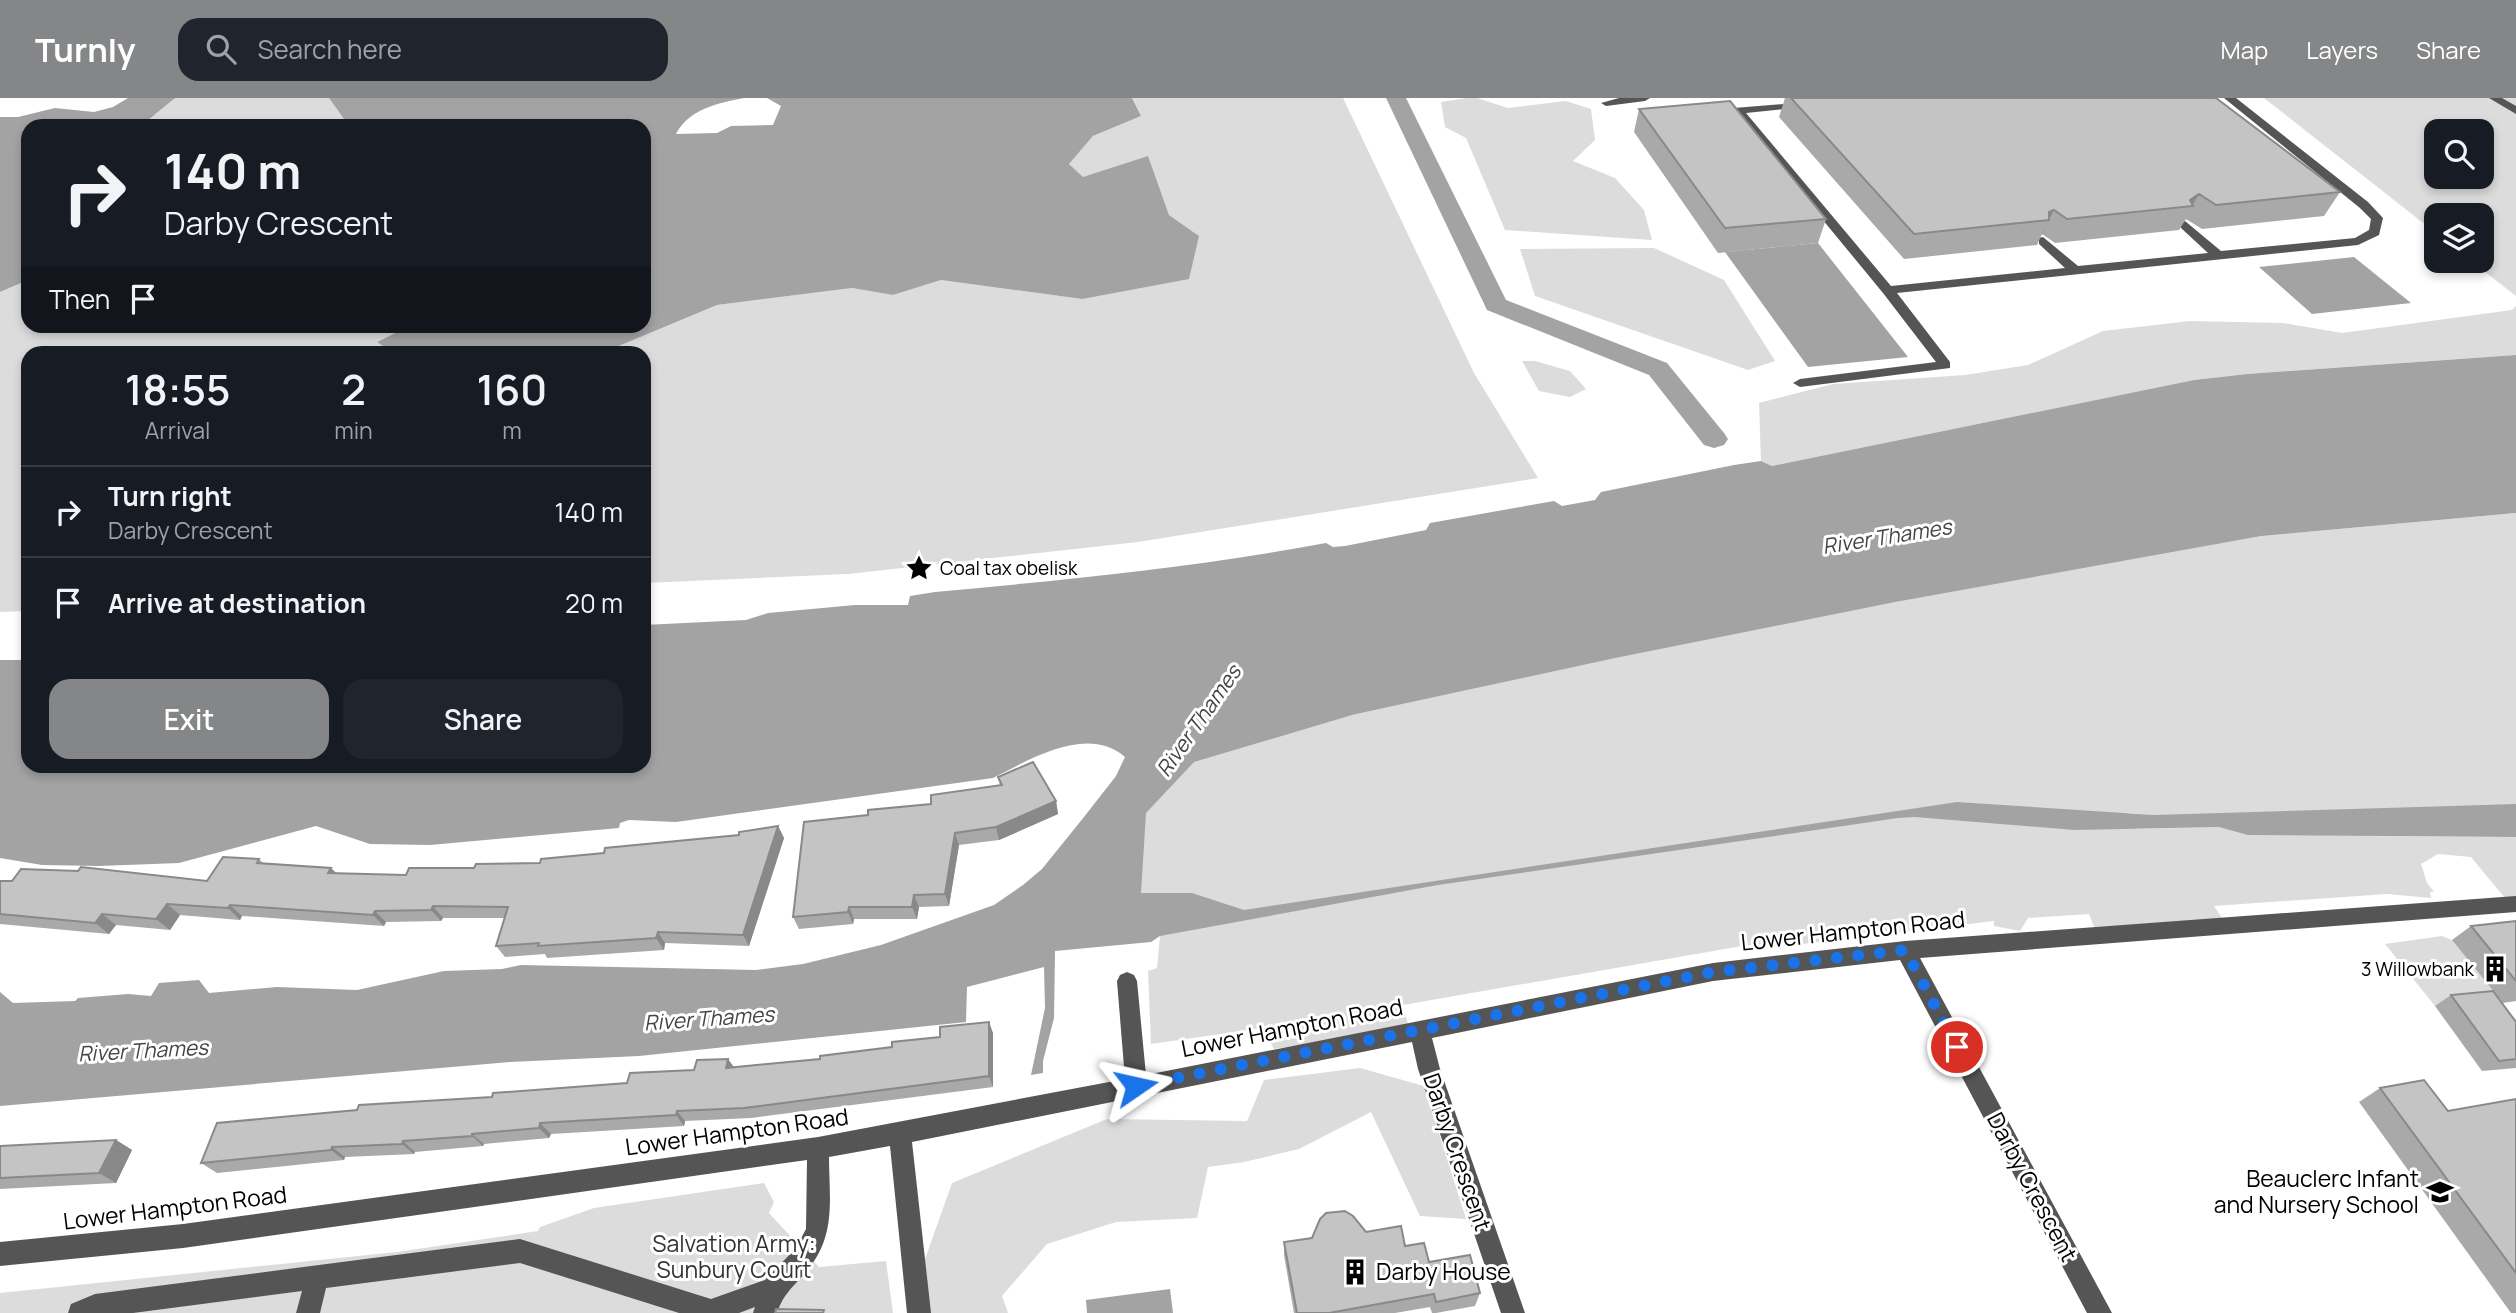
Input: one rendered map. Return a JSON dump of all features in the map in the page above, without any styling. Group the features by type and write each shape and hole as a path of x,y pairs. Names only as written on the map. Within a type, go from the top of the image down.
{"street":[{"path":"1606,103 1645,98"},
{"path":"1734,98 1781,106"},
{"path":"1888,290 2358,241 2375,232 2377,218 2364,205 2229,98"},
{"path":"2494,98 2516,111"},
{"path":"1800,383 1945,365 1888,290 1738,110 1818,103"},
{"path":"2185,225 2218,255"},
{"path":"2043,240 2075,270"},
{"name":"Lower Hampton Road","path":"0,1254 183,1236 818,1148 1713,972 1905,950 2516,904"},
{"name":"Darby Crescent","path":"1905,950 2100,1313"},
{"path":"1127,981 1136,1086"},
{"name":"Darby Crescent","path":"1419,1029 1429,1069 1513,1313"},
{"path":"900,1134 919,1313"},
{"path":"765,1313 773,1289 804,1256 818,1231 818,1148"},
{"path":"80,1313 95,1306 520,1251 709,1312 773,1289"},
{"path":"308,1313 317,1276"}],"green space":[{"path":"175,98 329,98 344,119 150,119"},
{"path":"1132,98 1343,98 1474,373 1538,478 1138,542 848,574 651,583 651,346 619,346 717,305 852,288 893,295 941,280 1082,299 1199,236 1169,215 1148,157 1083,178 1069,164 1093,136 1141,116"},
{"path":"1477,98 1508,108 1566,101 1591,109 1595,140 1573,161 1615,178 1644,210 1652,240 1505,230 1466,138 1445,127 1441,102"},
{"path":"2264,98 2516,98 2516,296 2486,273 2494,273 2494,203 2424,203 2424,224"},
{"path":"1654,248 1724,280 1775,361 1748,370 1535,296 1520,249"},
{"path":"21,283 21,333 395,333 377,342 383,346 21,346 21,611 0,612 0,292"},
{"path":"2516,306 2516,355 2194,380 1772,466 1761,461 1759,403 1833,384 1965,375 2028,365 2103,331 2190,321 2283,323 2342,333 2512,310"},
{"path":"1522,361 1535,361 1570,371 1586,389 1570,397 1539,391"},
{"path":"2516,513 2516,824 2361,836 2516,837 2516,897 2504,897 2471,857 2438,854 2421,864 2427,883 2434,892 2430,892 2431,898 2387,894 2214,906 2222,918 2158,927 2094,927 2089,914 2028,918 2020,931 1994,926 1994,921 1745,951 1742,946 1403,1005 1408,1024 1374,1034 1274,1049 1262,1028 1151,1044 1148,971 1157,968 1160,936 1112,915 1128,842 1180,733 1352,715 1472,689 1739,622 2276,532 2294,533","holes":["2128,813 2154,815 2215,827 2136,829"]},
{"path":"2442,936 2452,940 2503,1003 2507,1019 2435,1006 2385,944"},
{"path":"1360,1068 1424,1086 1466,1219 1420,1216 1371,1112 1299,1149 1208,1167 1197,1218 1116,1222 1047,1244 1002,1296 1008,1313 911,1313 907,1310 952,1183 1107,1119 1247,1121 1264,1080"},
{"name":"Salvation Army: Sunbury Court","path":"764,1183 774,1202 769,1213 819,1267 886,1261 893,1313 0,1313 0,1293 397,1252 538,1231 540,1227 594,1208"}],"water":[{"path":"128,98 175,98 150,119 21,119 21,283 0,292 0,117 18,117 55,108 94,112 113,107"},
{"path":"329,98 744,98 705,108 688,119 676,134 717,133 731,126 773,125 781,106 767,98 1132,98 1141,116 1093,136 1069,164 1083,177 1148,156 1169,215 1199,236 1189,279 1082,299 941,280 893,295 852,288 717,305 651,333 651,119 344,119"},
{"path":"1818,243 1908,357 1808,367 1725,252"},
{"path":"2354,257 2411,303 2312,314 2259,267"},
{"path":"395,333 650,333 619,346 383,346 377,342"},
{"name":"River Thames","path":"2516,355 2516,513 2261,536 1895,602 1615,658 1352,715 1194,762 1146,813 1141,893 1192,893 1244,910 1957,802 2154,815 2516,804 2516,837 2248,835 2219,827 2075,830 1915,817 1898,818 1438,885 1160,936 1151,942 1055,951 1054,1018 1043,1061 1043,1073 1031,1075 1045,1008 1044,967 967,987 966,1022 639,1056 510,1062 0,1106 0,992 13,1003 75,1001 78,998 128,994 151,996 159,983 199,980 209,993 277,987 357,990 444,971 502,969 521,965 756,970 803,964 881,945 994,905 1042,869 1116,776 1125,757 1110,748 1076,744 1023,762 993,778 676,822 629,820 620,823 619,828 430,845 370,844 316,826 179,863 42,865 0,858 0,660 21,660 21,773 651,773 651,625 746,620 768,613 855,605 908,605 910,596 935,592 1180,566 1326,543 1333,547 1345,546 1426,530 1430,523 1554,501 1562,506 1595,500 1601,492 1734,465 1761,461 1772,466 2194,380"},
{"path":"1170,1289 1173,1313 1087,1313 1086,1300"}],"building":[{"path":"1791,98 2216,98 2340,192 2216,205 2199,194 2190,200 2193,206 2067,219 2054,210 2049,212 2049,220 1914,234"},
{"path":"1730,101 1826,219 1725,228 1639,109"},
{"path":"1033,762 1056,801 996,827 955,833 945,894 914,895 912,907 849,907 848,912 793,917 804,822 868,815 868,810 931,804 931,795 1002,785 998,777"},
{"path":"778,826 743,935 658,932 656,938 496,946 508,907 433,906 431,910 375,911 373,915 230,905 228,908 167,904 156,919 102,914 95,923 0,914 0,881 12,881 21,869 78,871 81,867 207,881 223,857 259,859 257,863 331,868 328,873 406,875 409,868 474,868 476,864 540,863 541,859 604,853 605,848 739,835 739,832"},
{"path":"2516,921 2516,981 2471,926"},
{"path":"2493,991 2516,1022 2516,1059 2499,1061 2451,995"},
{"path":"989,1022 989,1076 744,1108 540,1123 539,1128 472,1136 403,1141 402,1144 332,1147 331,1150 201,1163 217,1123 357,1110 359,1105 492,1097 493,1093 627,1083 630,1073 694,1070 697,1060 728,1059 726,1068 820,1059 820,1056 892,1047 892,1042 940,1037 940,1027"},
{"path":"2424,1080 2448,1111 2516,1099 2516,1273 2380,1088"},
{"path":"116,1140 99,1173 0,1178 0,1146"},
{"name":"Darby House","path":"1345,1211 1353,1216 1366,1232 1401,1226 1405,1246 1424,1243 1429,1262 1470,1255 1480,1293 1436,1302 1434,1294 1329,1313 1297,1313 1284,1242 1312,1238 1320,1219 1326,1213"},
{"path":"776,1309 824,1310 823,1313 775,1313"}],"waterway":[{"path":"1396,98 1496,305 1658,369 1714,439"}],"place":[{"name":"Coal tax obelisk","path":"919,568"},
{"name":"3 Willowbank","path":"2495,969"},
{"name":"Beauclerc Infant and Nursery School","path":"2440,1192"},
{"name":"Darby House","path":"1355,1272"}],"route":[{"path":"1136,1086 1713,972 1905,950 1957,1047"}]}
